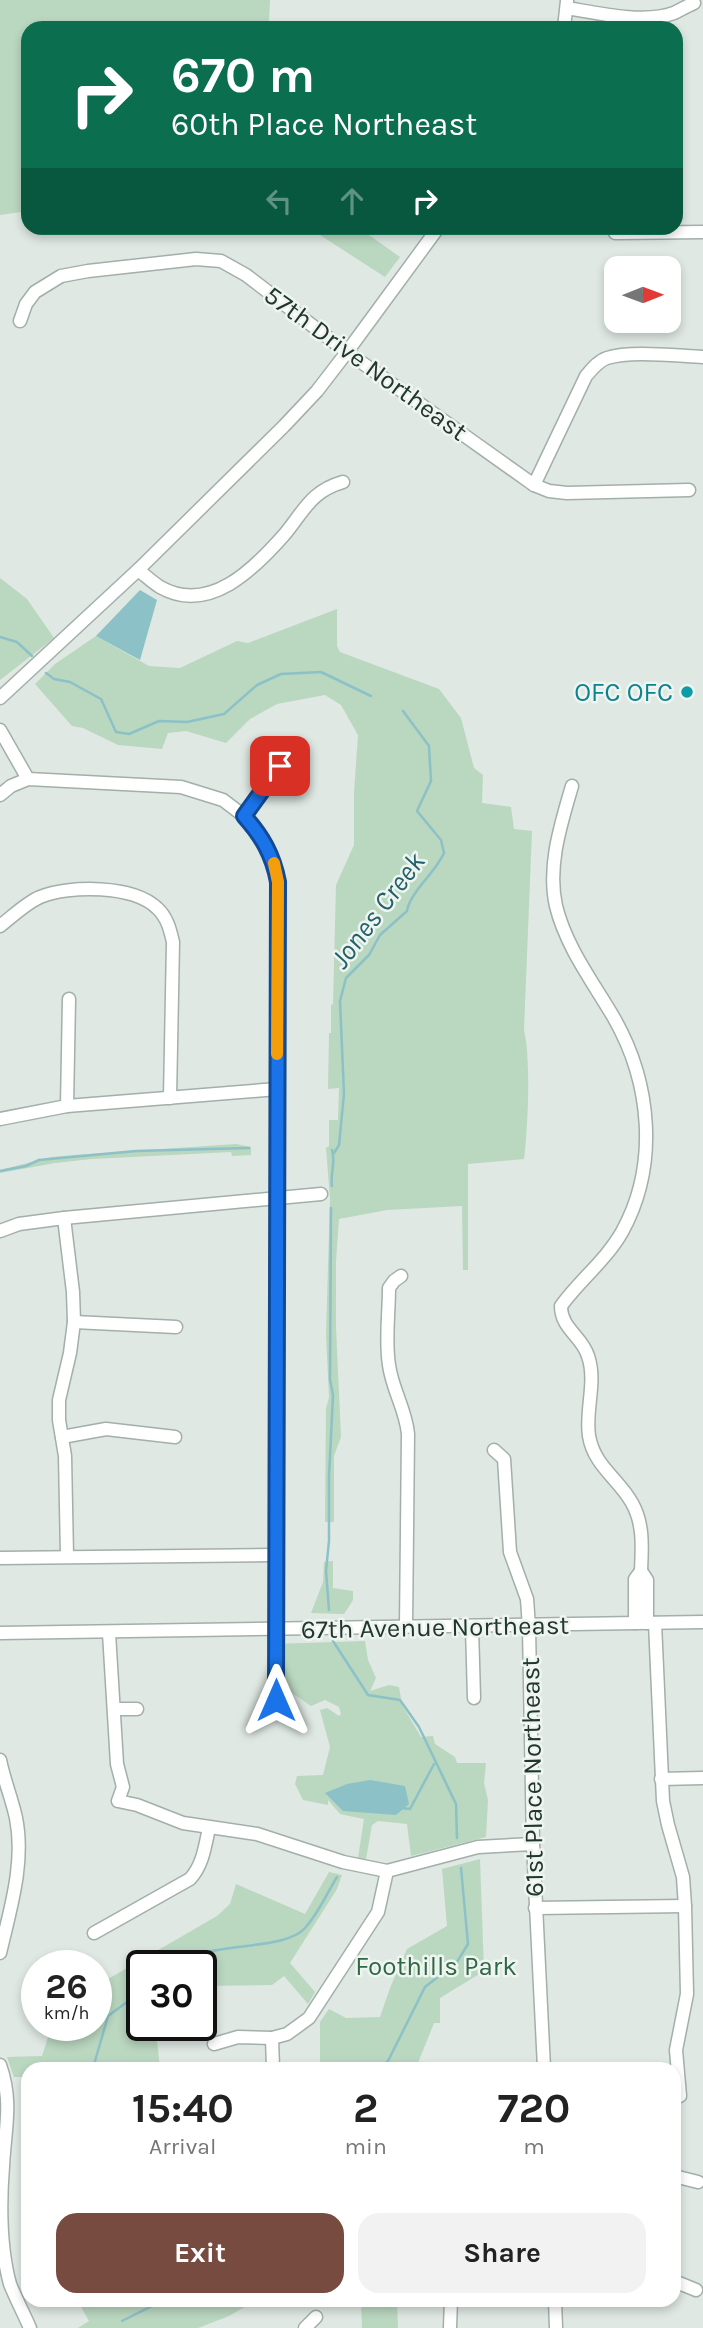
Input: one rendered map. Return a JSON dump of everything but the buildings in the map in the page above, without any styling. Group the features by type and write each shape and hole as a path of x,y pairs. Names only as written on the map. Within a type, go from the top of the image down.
{"street":[{"path":"567,4 614,16 646,17 671,14 694,3"},
{"path":"683,232 703,232"},
{"path":"0,698 138,570 317,391 433,235"},
{"name":"57th Drive Northeast","path":"20,321 26,304 41,288 61,276 209,259 231,265 246,275 347,352 534,485 549,491 567,493 689,490"},
{"path":"534,485 586,376 596,365 606,358 619,356 703,357"},
{"path":"138,570 159,586 174,593 213,592 227,586 242,578 275,544 319,491 343,482"},
{"path":"0,730 28,779"},
{"path":"244,816 280,766 286,749"},
{"path":"0,795 11,786 28,779 181,787 223,800 244,816 264,841 274,863 278,882 276,1700"},
{"path":"572,786 553,869 556,907 566,936 628,1044 645,1106 646,1141 640,1182 621,1232 602,1259 568,1296 561,1306 561,1317 588,1355 591,1371 589,1436 596,1458 627,1496 639,1519 641,1571 647,1580 646,1623 661,1779 668,1825 683,1877 687,1994 676,2050 677,2062"},
{"path":"0,926 38,898 70,890 126,892 142,898 156,908 170,926 174,961 170,1098"},
{"path":"67,1106 69,999"},
{"path":"0,1119 67,1106 277,1089"},
{"path":"0,1231 19,1224 64,1218 321,1194"},
{"path":"64,1218 74,1322 58,1400 65,1456 67,1556"},
{"path":"401,1276 389,1288 388,1350 389,1366 407,1420 406,1627"},
{"path":"74,1322 176,1327"},
{"path":"62,1437 106,1429 176,1437"},
{"name":"61st Place Northeast","path":"494,1450 504,1459 510,1552 527,1599 535,1908 544,2062"},
{"path":"0,1558 275,1555"},
{"name":"67th Avenue Northeast","path":"0,1633 529,1627 703,1622"},
{"path":"472,1627 474,1698"},
{"path":"109,1633 117,1764 123,1787 118,1801 137,1805 183,1823 257,1834 343,1862 387,1871 478,1847 533,1844"},
{"path":"115,1709 137,1709"},
{"path":"0,1760 17,1821 18,1846 17,1874 1,1945"},
{"path":"661,1779 703,1778"},
{"path":"93,1933 190,1879 202,1860 209,1828"},
{"path":"214,2044 237,2037 272,2038 287,2034 299,2027 315,2011 378,1912 387,1871"},
{"path":"535,1908 685,1906"},
{"path":"272,2038 273,2062"},
{"path":"0,2065 8,2091 9,2110 2,2194 5,2258 10,2283 30,2328"},
{"path":"681,2178 698,2182"},
{"path":"681,2284 696,2290"},
{"path":"450,2328 451,2307"},
{"path":"555,2307 556,2328"},
{"path":"305,2328 316,2317"}],"green space":[{"path":"0,0 270,0 269,21 21,21 21,212 0,215"},
{"path":"320,235 369,235 400,257 385,277"},
{"path":"0,578 27,599 54,638 0,680"},
{"path":"337,609 337,646 340,652 439,689 461,718 474,768 483,775 482,803 511,807 514,829 532,831 524,1030 528,1112 524,1159 468,1164 468,1270 463,1270 462,1206 387,1210 339,1219 336,1328 341,1437 334,1456 334,1522 325,1522 330,1198 326,1148 329,1146 329,1120 338,1120 339,1088 328,1089 329,1033 333,1004 336,885 354,845 358,735 341,705 325,695 277,704 250,719 226,743 186,731 168,733 162,749 118,745 83,728 72,726 35,684 55,664 96,636 149,666 180,668 237,641 248,643"},
{"path":"236,1144 251,1147 251,1155 232,1156 231,1152 92,1159 0,1173 0,1170 51,1157"},
{"path":"333,1561 333,1588 353,1591 353,1600 344,1614 311,1613 323,1582 324,1562"},
{"path":"365,1641 368,1660 376,1678 370,1691 389,1685 399,1687 402,1705 421,1737 433,1736 435,1744 455,1757 457,1763 486,1763 486,1837 411,1856 407,1824 378,1821 372,1825 366,1859 358,1858 364,1819 340,1814 328,1800 328,1805 303,1800 295,1784 297,1776 323,1775 330,1747 320,1710 327,1708 339,1716 341,1714 339,1707 325,1700 311,1706 279,1684 273,1644"},
{"name":"Foothills Park","path":"480,1859 484,1971 440,1998 440,2023 434,2023 418,2062 320,2062 320,2022 329,2009 346,2018 380,2017 407,1949 447,1926 442,1869"},
{"name":"Foothills Park","path":"329,1872 342,1875 337,1889 290,1963 315,1992 308,2004 284,1976 272,1985 217,1986 217,1950 158,1950 217,1916 230,1904 236,1884 305,1914"},
{"name":"Foothills Park","path":"126,1969 126,2041 157,2041 159,2062 21,2062 21,2077 14,2077 7,2057 42,2056 47,2041 112,2041 112,1977"},
{"path":"81,2307 245,2307 198,2328 78,2328 89,2321"},
{"path":"361,2307 397,2307 398,2328 362,2328"}],"water":[{"path":"140,590 157,600 140,660 96,636"},
{"path":"370,1780 405,1786 409,1804 396,1815 343,1811 325,1793 347,1784"}],"waterway":[{"name":"Jones Creek","path":"0,637 17,642 32,656"},
{"name":"Jones Creek","path":"46,673 54,679 70,682 101,699 116,732 129,734 159,721 187,722 224,714 257,685 281,674 321,672 371,696"},
{"name":"Jones Creek","path":"334,1153 339,1145 344,1094 340,1001 346,978 369,955 380,935 407,911 413,897 444,853 441,840 417,811 431,781 429,746 403,711"},
{"name":"Jones Creek","path":"0,1171 26,1166 39,1160 136,1151 249,1148"},
{"path":"332,1150 332,1186"},
{"path":"329,1610 326,1571 333,1395 330,1379 331,1208"},
{"path":"333,1641 368,1695 400,1700 419,1727 456,1804 457,1838"},
{"path":"401,1808 410,1809 434,1764"},
{"path":"387,2062 425,1987 457,1962 468,1944 461,1868"},
{"path":"217,1950 264,1944 295,1935 310,1922 337,1877"},
{"path":"95,2062 108,2016 126,2003"},
{"path":"122,2321 150,2307"}],"slow traffic":[{"path":"274,863 278,882 277,1054"}],"place":[{"name":"OFC OFC","path":"687,692"}],"route":[{"path":"276,1700 278,882 274,863 264,841 244,816 280,766"}]}
